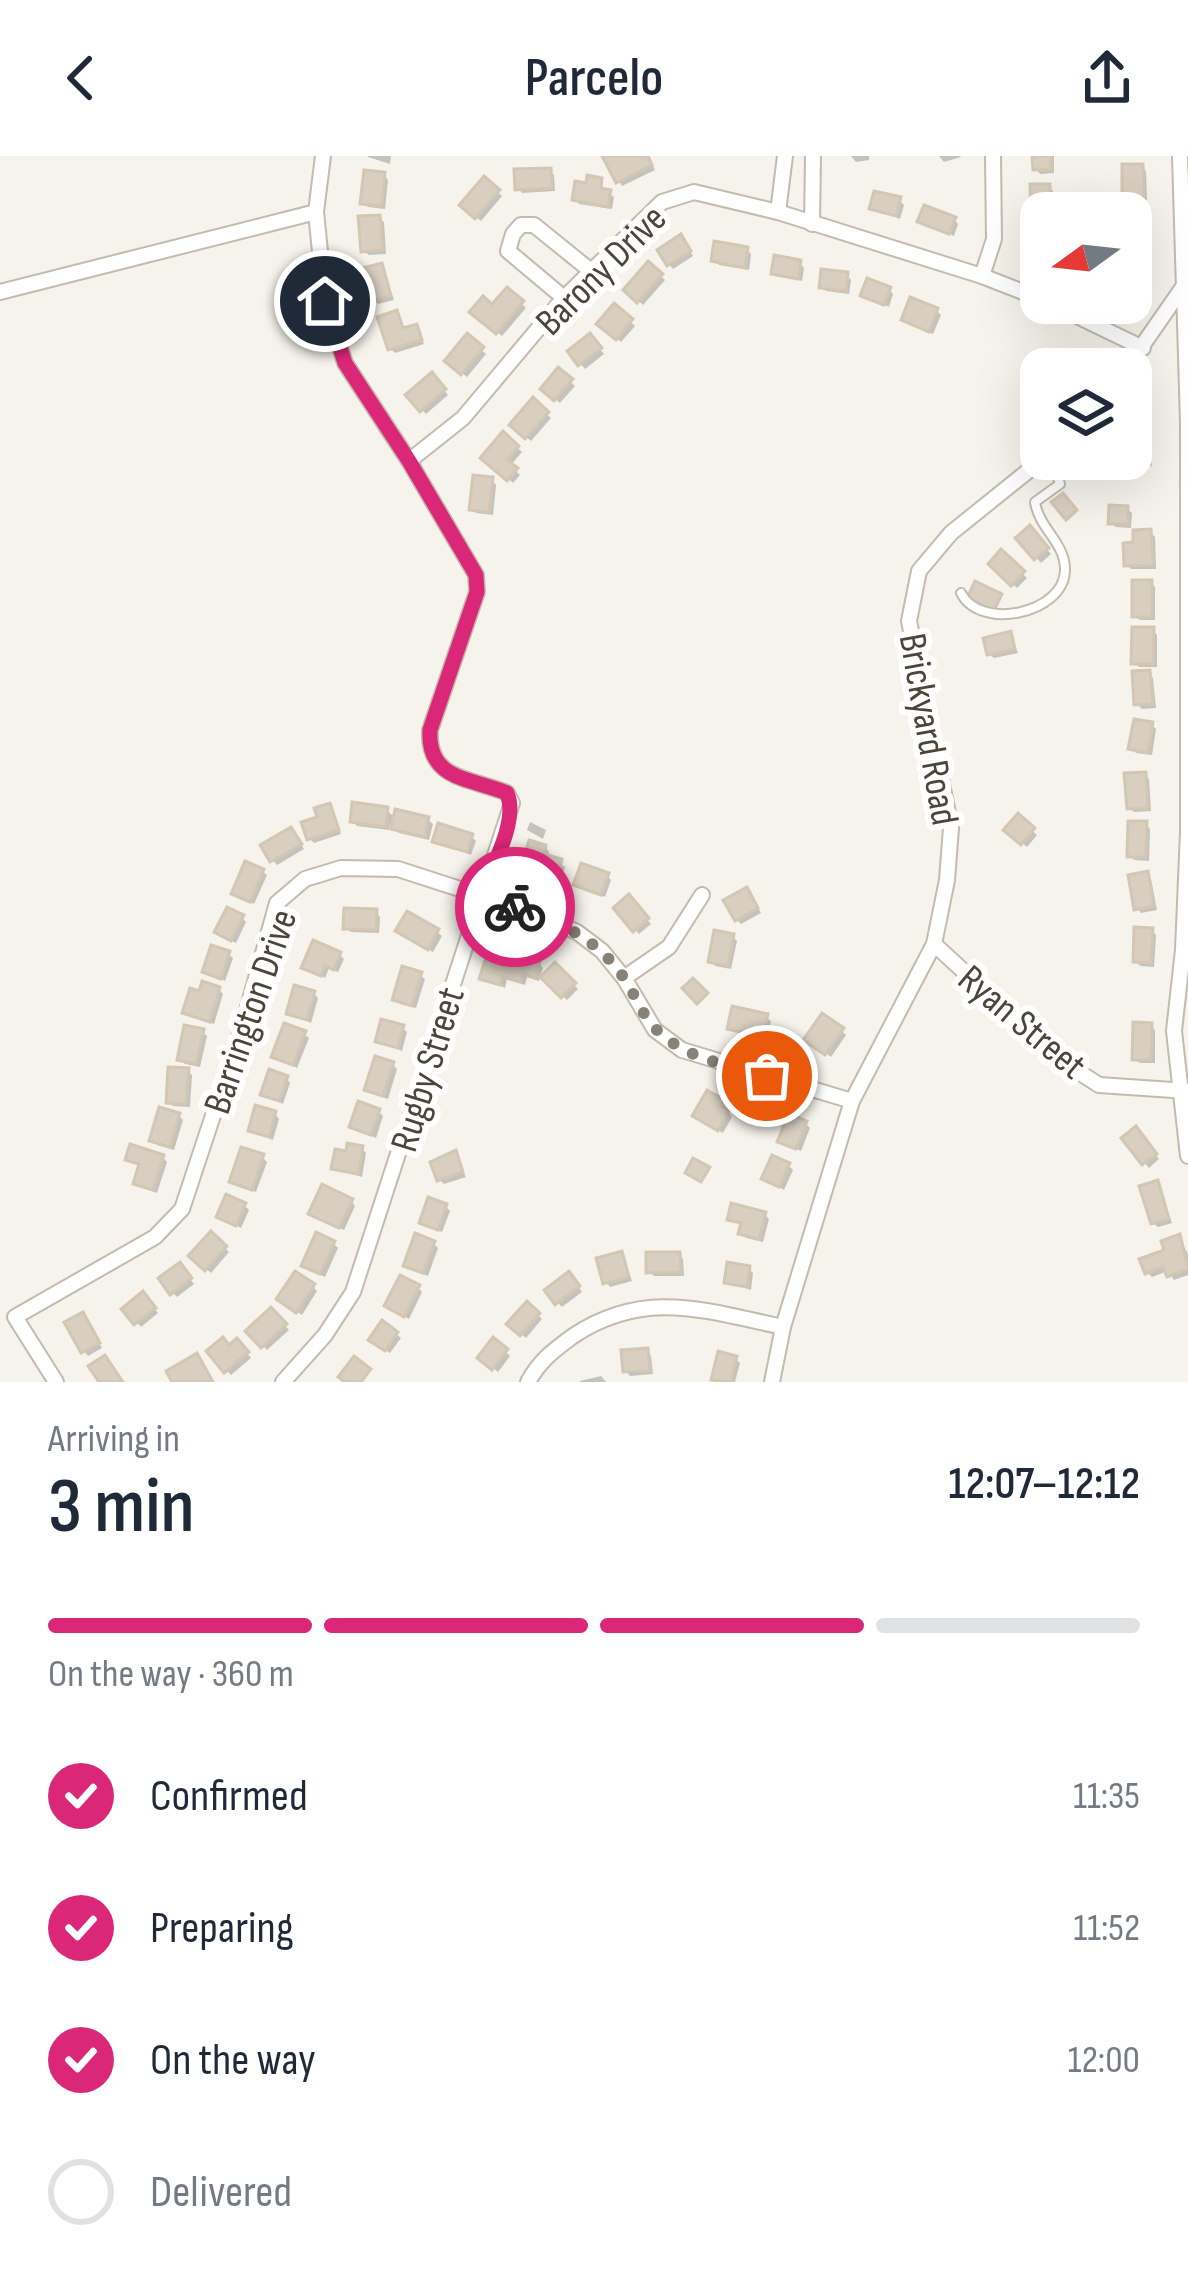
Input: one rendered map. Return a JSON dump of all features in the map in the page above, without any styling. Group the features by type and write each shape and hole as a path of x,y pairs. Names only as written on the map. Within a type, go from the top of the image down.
{"street":[{"path":"323,156 316,212 325,301 345,363 409,461"},
{"path":"778,212 785,156"},
{"path":"812,156 812,224"},
{"path":"982,277 994,238 993,156"},
{"path":"1180,156 1188,423 1188,832 1184,950 1174,1031 1188,1156"},
{"name":"Barony Drive","path":"409,461 463,418 564,298 662,202 694,192 778,212 1020,291"},
{"path":"0,292 316,212"},
{"path":"564,298 508,251 521,225 533,225 591,271"},
{"path":"1093,324 1143,348 1183,287"},
{"name":"Rugby Street","path":"283,1382 326,1335 353,1292 512,803 507,793 445,772 429,749 430,730 477,592 476,575 409,461"},
{"name":"Brickyard Road","path":"772,1382 783,1327 852,1101 934,944 947,880 951,828 909,621 919,571 951,533 1020,480"},
{"name":"Barrington Drive","path":"56,1382 15,1317 155,1237 182,1209 278,903 304,879 341,868 398,869 577,932 602,951 624,978 656,1030 682,1050 852,1101"},
{"path":"624,978 669,947 702,895"},
{"name":"Ryan Street","path":"934,944 1060,1060 1099,1085 1184,1091"},
{"path":"528,1382 540,1359 615,1312 689,1308 783,1327"}],"lane":[{"path":"962,593 979,613 998,614 1047,602 1060,590 1065,573 1063,550 1036,513 1035,502 1060,484 1058,480"}],"building":[{"path":"602,156 648,156 652,165 616,183"},
{"path":"1032,156 1051,156 1051,170 1033,170"},
{"path":"1122,164 1143,164 1144,192 1122,192"},
{"path":"551,168 552,188 515,190 514,169"},
{"path":"364,170 385,172 382,206 360,204"},
{"path":"587,175 602,178 601,188 611,190 608,207 572,200 575,181 586,183"},
{"path":"484,176 500,190 475,219 459,205"},
{"path":"1030,184 1050,184 1050,192 1030,192"},
{"path":"874,191 901,197 896,216 869,209"},
{"path":"924,205 956,217 949,234 917,222"},
{"path":"380,215 383,250 361,252 358,216"},
{"path":"681,234 691,251 667,266 657,250"},
{"path":"714,241 748,247 745,268 711,261"},
{"path":"774,255 801,260 798,279 771,274"},
{"path":"648,261 663,274 637,303 623,290"},
{"path":"382,263 391,296 371,301 362,268"},
{"path":"821,269 848,272 846,291 819,288"},
{"path":"867,278 891,287 884,305 860,296"},
{"path":"507,287 524,301 496,334 469,312 483,296 492,304"},
{"path":"910,297 938,308 929,332 901,320"},
{"path":"614,303 633,319 616,340 596,324"},
{"path":"397,310 403,328 417,324 422,340 388,350 377,317"},
{"path":"467,333 484,347 461,375 444,361"},
{"path":"590,333 602,348 578,366 567,351"},
{"path":"558,367 573,379 554,401 540,389"},
{"path":"432,372 446,389 420,412 405,395"},
{"path":"533,397 549,412 525,439 509,425"},
{"path":"503,431 519,446 507,460 518,468 507,481 480,458"},
{"path":"473,475 493,477 489,512 469,510"},
{"path":"1063,493 1077,510 1066,520 1051,502"},
{"path":"1109,505 1128,506 1128,524 1108,524"},
{"path":"1030,525 1049,548 1034,560 1015,538"},
{"path":"1151,529 1153,565 1124,566 1123,543 1133,542 1133,530"},
{"path":"1001,549 1025,571 1011,586 988,564"},
{"path":"1132,580 1152,580 1152,617 1132,617"},
{"path":"975,581 1002,594 994,611 967,598"},
{"path":"1132,627 1154,627 1153,664 1131,664"},
{"path":"1011,631 1015,649 987,655 983,638"},
{"path":"1150,670 1153,704 1134,705 1132,671"},
{"path":"1134,719 1153,722 1148,753 1128,749"},
{"path":"1146,772 1148,808 1127,809 1124,773"},
{"path":"352,802 388,807 386,827 350,822"},
{"path":"330,803 339,830 307,840 301,822 317,817 314,808"},
{"path":"395,809 429,817 425,837 391,829"},
{"path":"1018,813 1035,828 1021,845 1003,830"},
{"path":"1128,821 1147,821 1146,857 1127,857"},
{"path":"438,823 473,834 467,852 432,842"},
{"path":"291,827 302,844 270,862 260,845"},
{"path":"529,840 546,845 544,854 562,859 557,878 521,868"},
{"path":"245,861 264,869 250,902 231,894"},
{"path":"581,863 609,873 601,895 573,885"},
{"path":"1148,871 1154,906 1134,910 1128,875"},
{"path":"747,887 758,908 735,921 723,900"},
{"path":"629,894 649,918 633,932 613,908"},
{"path":"227,907 244,915 231,941 214,932"},
{"path":"344,908 377,909 376,930 343,929"},
{"path":"407,911 439,929 428,950 395,931"},
{"path":"1134,927 1153,928 1151,963 1133,962"},
{"path":"714,930 734,934 728,966 708,962"},
{"path":"313,940 341,952 334,970 325,966 321,976 301,968"},
{"path":"211,945 230,951 221,979 202,972"},
{"path":"490,945 540,961 535,978 523,974 520,982 503,977 500,985 479,979"},
{"path":"555,962 576,983 561,998 540,977"},
{"path":"402,966 422,972 412,1006 392,1000"},
{"path":"693,978 708,993 697,1004 682,988"},
{"path":"202,981 220,987 210,1022 182,1013 190,988 199,991"},
{"path":"294,985 315,991 307,1020 286,1014"},
{"path":"732,1006 768,1014 763,1037 727,1029"},
{"path":"822,1013 844,1028 825,1055 803,1040"},
{"path":"381,1019 404,1025 398,1048 375,1042"},
{"path":"1133,1022 1152,1023 1151,1060 1132,1060"},
{"path":"284,1023 306,1031 293,1065 271,1057"},
{"path":"184,1025 204,1029 196,1064 177,1060"},
{"path":"375,1056 394,1062 383,1096 364,1090"},
{"path":"168,1067 189,1068 186,1104 166,1103"},
{"path":"269,1069 288,1076 279,1101 260,1095"},
{"path":"707,1090 725,1100 722,1106 729,1110 718,1131 692,1116"},
{"path":"358,1101 380,1109 371,1135 349,1127"},
{"path":"255,1105 276,1111 269,1137 248,1131"},
{"path":"159,1107 180,1113 170,1147 149,1141"},
{"path":"789,1113 807,1121 796,1149 777,1142"},
{"path":"1136,1126 1157,1154 1142,1165 1121,1138"},
{"path":"347,1143 363,1146 358,1174 331,1169 335,1149 346,1151"},
{"path":"130,1144 164,1155 153,1190 133,1184 139,1164 125,1160"},
{"path":"241,1147 264,1154 252,1190 229,1182"},
{"path":"456,1150 463,1172 437,1181 430,1162"},
{"path":"772,1155 790,1163 779,1187 761,1179"},
{"path":"693,1158 710,1167 701,1182 685,1173"},
{"path":"1158,1180 1169,1219 1151,1224 1139,1186"},
{"path":"322,1184 353,1199 339,1228 308,1214"},
{"path":"226,1194 246,1203 236,1226 216,1217"},
{"path":"428,1197 447,1204 438,1230 419,1223"},
{"path":"731,1203 766,1212 759,1239 738,1234 741,1223 727,1220"},
{"path":"211,1231 227,1246 205,1271 188,1256"},
{"path":"316,1232 335,1241 320,1274 301,1266"},
{"path":"415,1233 435,1241 423,1273 403,1266"},
{"path":"1180,1234 1188,1269 1167,1277 1163,1267 1145,1274 1139,1259 1164,1250 1161,1241"},
{"path":"622,1251 629,1277 603,1284 596,1258"},
{"path":"646,1252 680,1252 681,1272 646,1273"},
{"path":"180,1262 192,1278 170,1295 158,1278"},
{"path":"727,1262 750,1266 747,1287 724,1283"},
{"path":"295,1271 315,1284 296,1313 276,1299"},
{"path":"569,1271 580,1286 555,1305 544,1290"},
{"path":"400,1275 420,1285 404,1317 384,1306"},
{"path":"143,1291 156,1308 134,1325 121,1309"},
{"path":"527,1301 540,1313 520,1336 506,1324"},
{"path":"271,1307 287,1324 261,1348 245,1331"},
{"path":"83,1312 100,1343 81,1353 64,1322"},
{"path":"382,1320 398,1332 385,1351 368,1340"},
{"path":"223,1337 229,1345 237,1338 249,1352 224,1373 206,1351"},
{"path":"493,1337 508,1349 492,1370 477,1358"},
{"path":"648,1348 650,1371 623,1372 621,1350"},
{"path":"718,1351 737,1356 731,1382 711,1380"},
{"path":"197,1353 213,1382 172,1382 166,1371"},
{"path":"105,1355 123,1382 99,1382 88,1366"},
{"path":"354,1356 371,1369 361,1382 345,1382 338,1377"}],"way so far":[{"path":"515,907 577,932 602,951 656,1030 682,1050 767,1076"}],"route":[{"path":"325,301 345,363 476,575 477,592 430,730 429,749 445,772 507,793 512,803 507,824 480,896 515,907"}]}
